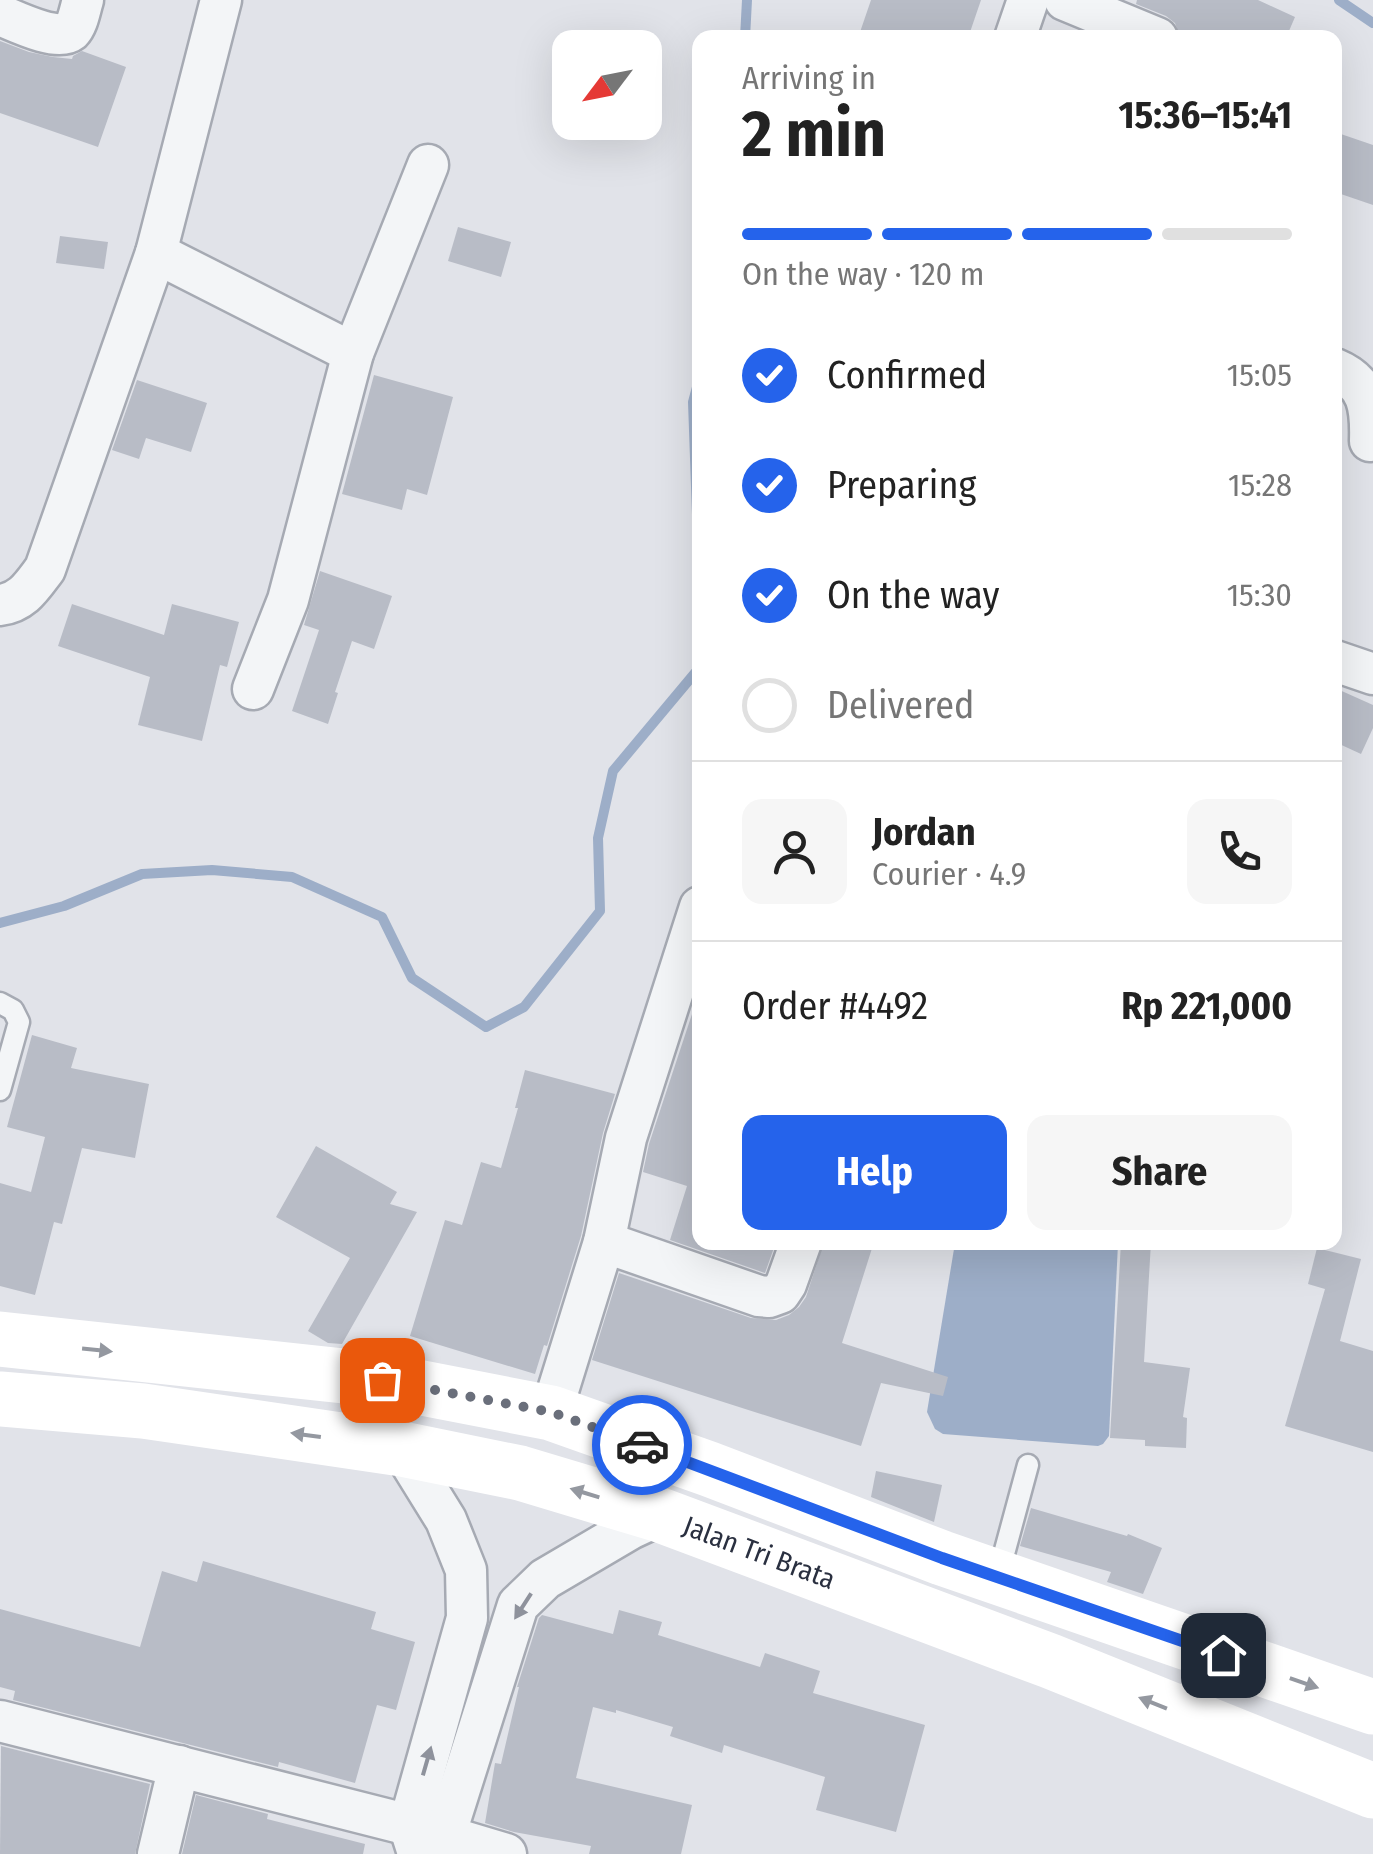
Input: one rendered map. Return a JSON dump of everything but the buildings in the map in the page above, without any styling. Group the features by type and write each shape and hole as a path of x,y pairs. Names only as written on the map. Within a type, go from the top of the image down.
{"street":[{"path":"0,15 62,35 76,23 83,0"},
{"path":"0,605 26,595 46,568 156,253 221,0"},
{"path":"1018,30 1028,0"},
{"path":"1065,0 1138,30"},
{"path":"253,689 288,600 353,353 428,164"},
{"path":"156,253 353,353"},
{"path":"1342,373 1355,381 1369,403 1370,441"},
{"path":"1342,663 1373,674"},
{"path":"551,1412 604,1242 626,1138 692,932"},
{"path":"604,1242 769,1297 780,1293 786,1284 798,1250"},
{"path":"0,1339 382,1380 551,1412 997,1578 1373,1707"},
{"path":"143,1411 154,1356"},
{"name":"Jalan Tri Brata","path":"0,1400 143,1411 402,1449 520,1473 660,1516 1050,1661 1373,1792"},
{"path":"402,1449 446,1520 466,1570 467,1618 424,1842"},
{"path":"424,1842 518,1605 546,1579 630,1529 660,1516"},
{"path":"922,1614 942,1558"},
{"path":"0,1720 179,1766 424,1842 506,1854"},
{"path":"158,1854 179,1766"}],"lane":[{"path":"0,1003 13,1010 19,1022 0,1090"},
{"path":"997,1578 1028,1465"}],"water":[{"path":"954,1250 1118,1250 1109,1436 1103,1444 943,1434 935,1429 927,1412"}],"waterway":[{"path":"745,30 747,0"},
{"path":"1339,0 1373,23"},
{"path":"0,923 64,906 142,874 212,870 292,877 382,917 412,978 486,1027 524,1007 600,911 598,838 613,771 692,677"}],"way so far":[{"path":"382,1380 551,1412 642,1445"}],"route":[{"path":"642,1445 942,1558 1223,1655"}]}
